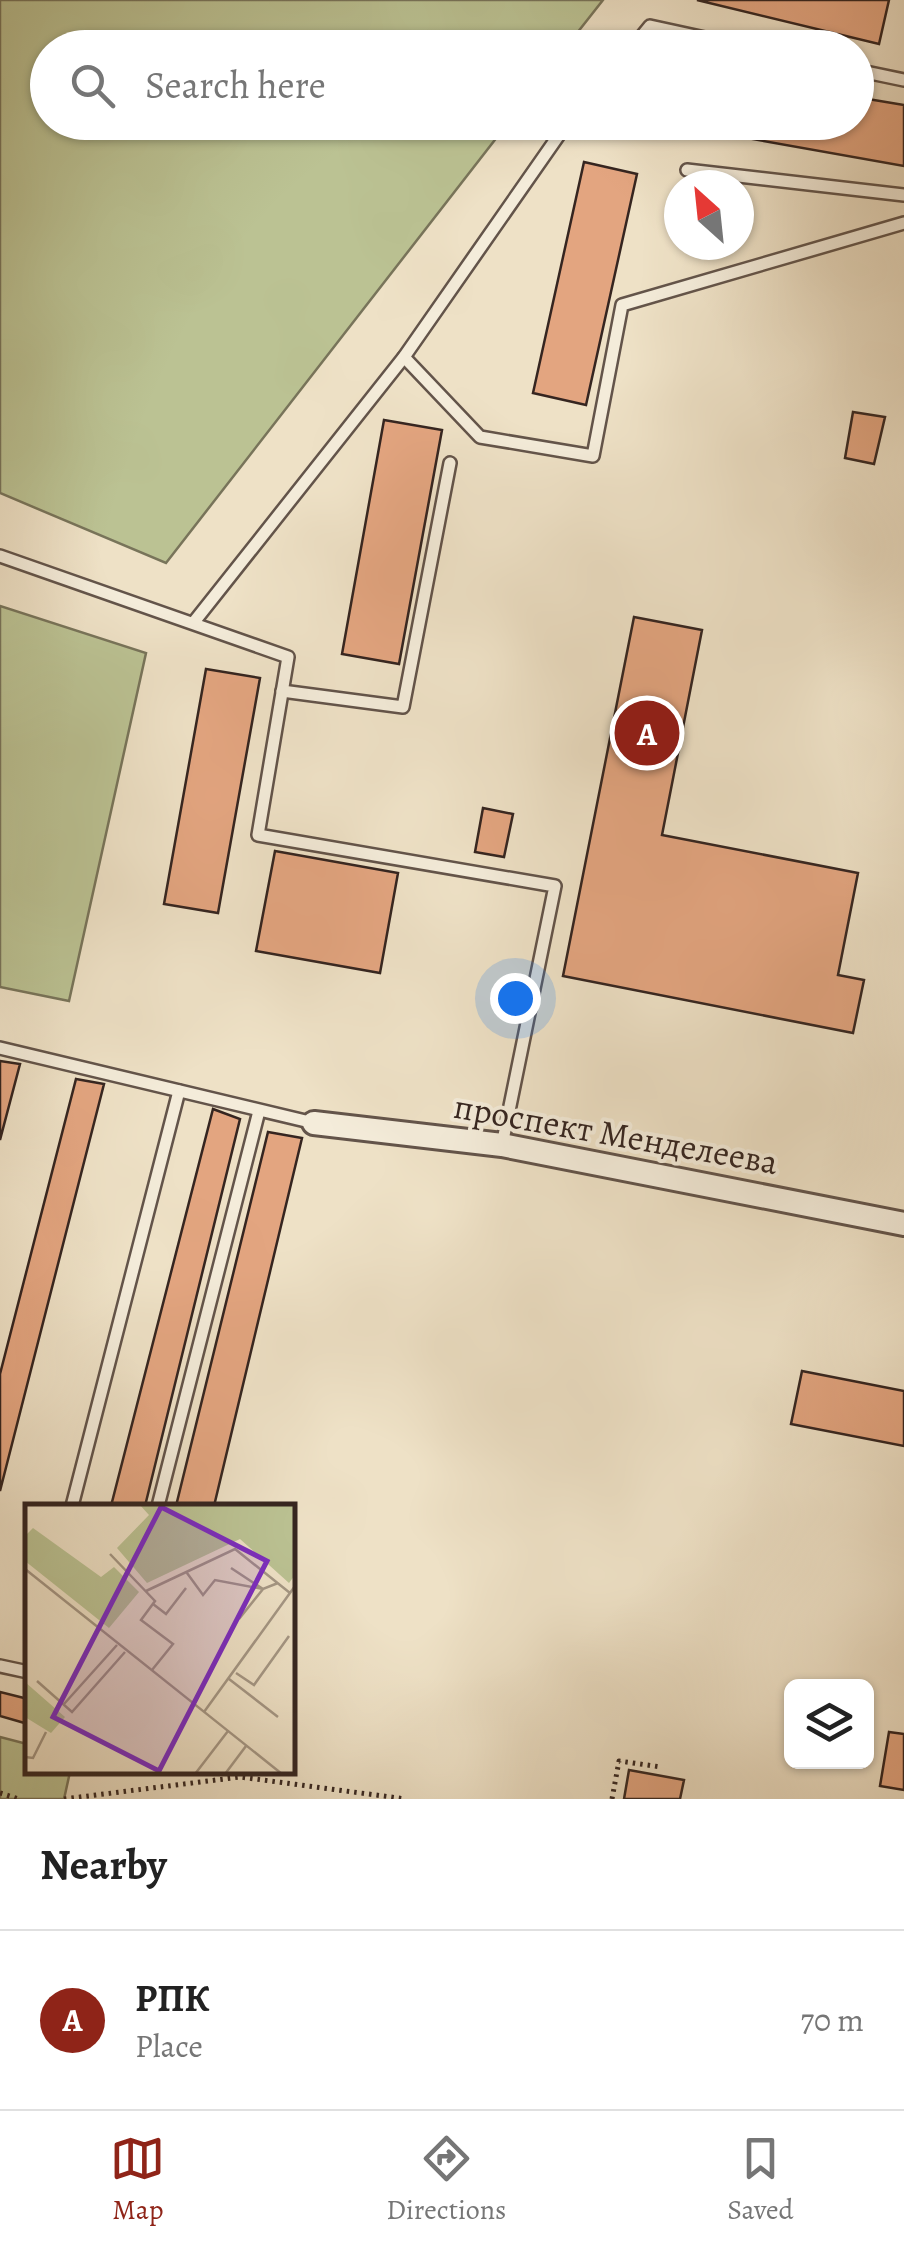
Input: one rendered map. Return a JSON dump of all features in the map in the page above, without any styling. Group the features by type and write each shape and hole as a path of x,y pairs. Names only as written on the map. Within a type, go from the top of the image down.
{"street":[{"name":"проспект Менделеева","path":"314,1123 502,1145 904,1224"}],"lane":[{"path":"874,74 904,80"},
{"path":"194,622 404,357 555,140"},
{"path":"754,177 904,194"},
{"path":"404,357 480,437 593,456 622,305 904,223"},
{"path":"282,691 403,707 450,463"},
{"path":"0,556 288,657 258,834 555,886 502,1145"},
{"path":"0,1048 314,1123"},
{"path":"73,1504 179,1091"},
{"path":"159,1504 260,1111"},
{"path":"0,1666 25,1671"}],"path":[{"path":"612,1799 619,1761 661,1767"},
{"path":"64,1799 240,1777 406,1799"},
{"path":"0,1793 19,1799"}],"green space":[{"path":"0,0 603,0 579,30 30,30 30,140 495,140 166,563 0,493"},
{"path":"0,606 146,653 69,1001 0,987"},
{"path":"0,1737 25,1743 25,1774 70,1774 64,1799 0,1799"}],"building":[{"path":"697,0 889,0 879,44 874,43 874,30 821,30"},
{"path":"874,100 904,105 904,166 758,140 874,140"},
{"path":"584,162 637,174 586,405 533,393"},
{"path":"853,412 885,417 874,464 845,458"},
{"path":"384,420 442,430 399,664 342,654"},
{"path":"634,617 702,630 662,835 858,873 838,975 864,980 853,1033 563,976"},
{"path":"206,669 260,678 218,913 164,904"},
{"path":"483,808 513,814 504,857 475,852"},
{"path":"275,851 398,873 380,973 256,951"},
{"path":"0,1061 20,1064 0,1140"},
{"path":"76,1079 104,1084 0,1491 0,1374"},
{"path":"213,1109 240,1119 145,1504 112,1504"},
{"path":"268,1132 302,1138 214,1504 176,1504"},
{"path":"802,1371 904,1391 904,1446 791,1424"},
{"path":"0,1692 25,1698 25,1723 0,1716"},
{"path":"889,1732 904,1734 904,1790 880,1786"},
{"path":"629,1770 684,1780 680,1799 624,1799"}],"place":[{"name":"РПК","path":"647,733"}]}
